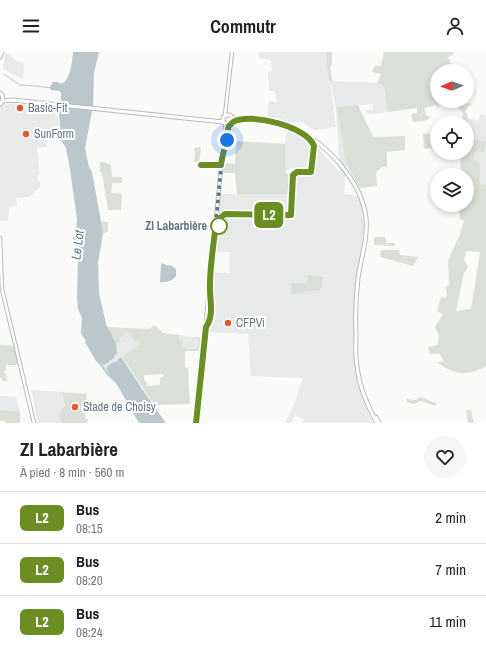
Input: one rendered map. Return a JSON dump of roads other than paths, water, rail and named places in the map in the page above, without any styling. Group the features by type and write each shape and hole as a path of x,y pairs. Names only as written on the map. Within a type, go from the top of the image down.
{"main road":[{"path":"0,57 2,52"},
{"path":"225,146 226,131 224,123 232,52"},
{"path":"0,93 3,97 13,100 180,116 231,124 251,118"},
{"path":"0,104 3,101 13,100"},
{"path":"205,121 225,116 233,118 251,118 294,129 308,137 332,157 346,173 361,197 366,222 366,234 357,290 357,365 361,385 369,408 378,423"},
{"path":"196,423 222,158 233,118"},
{"path":"0,238 2,289 34,422"}],"waterway":[{"path":"4,74 20,85 51,88"}],"place":[{"name":"Basic-Fit","path":"20,108"},
{"name":"SunForm","path":"26,134"},
{"name":"ZI Labarbière","path":"219,226"},
{"name":"CFPVi","path":"228,323"},
{"name":"Stade de Choisy","path":"75,407"}],"water label":[{"name":"Le Lot","path":"77,245"}]}
